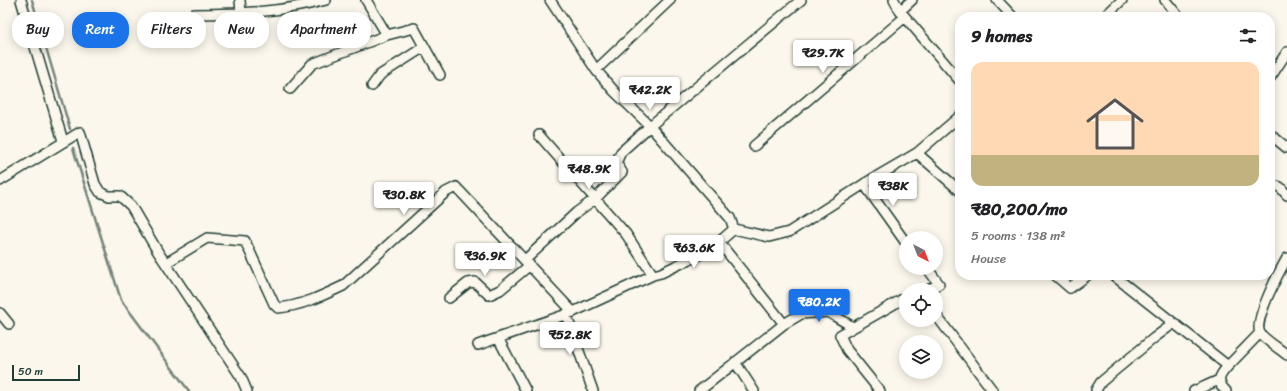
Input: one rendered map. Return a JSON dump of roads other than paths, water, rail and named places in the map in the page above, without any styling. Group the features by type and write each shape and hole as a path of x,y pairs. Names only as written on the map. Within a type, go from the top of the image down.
{"street":[{"path":"21,0 63,141"},
{"path":"240,0 241,12"},
{"path":"256,12 299,6 326,0"},
{"path":"366,0 387,35"},
{"path":"550,0 596,70 614,91 650,126 730,218 734,229"},
{"path":"596,70 670,0"},
{"path":"449,298 468,283 475,282 489,295 500,290 577,212 595,199 622,172 616,163 620,152 801,0"},
{"path":"894,0 903,14 955,75"},
{"path":"754,146 903,14 912,0"},
{"path":"997,0 1008,12"},
{"path":"1109,12 1122,0"},
{"path":"1164,0 1175,12"},
{"path":"290,89 312,64 387,35 414,28 440,75"},
{"path":"372,86 380,75 424,47"},
{"path":"1275,70 1287,52"},
{"path":"734,229 769,237 789,232 864,184 917,153 955,120"},
{"path":"0,181 63,141 80,132 95,184 100,192 109,196 120,196 131,206 166,263 241,377 247,391"},
{"path":"539,135 626,234 653,275"},
{"path":"1275,138 1287,148"},
{"path":"917,153 955,187"},
{"path":"864,184 899,233"},
{"path":"1277,186 1280,187 1287,195"},
{"path":"166,263 207,238 245,241 274,304 278,308 290,307 322,296 342,286 446,192 456,187 528,263 570,313 593,391"},
{"path":"478,345 570,313 653,275 661,273 716,246 734,229"},
{"path":"719,242 784,324"},
{"path":"1275,270 1287,258"},
{"path":"1061,280 1070,288 1081,280"},
{"path":"1118,280 1228,366"},
{"path":"1271,280 1258,325 1260,333 1287,355"},
{"path":"880,391 847,350 840,335 899,301"},
{"path":"699,391 784,324 801,314 828,312 853,327"},
{"path":"0,313 9,324"},
{"path":"1096,391 1101,382 1174,323"},
{"path":"943,324 993,391"},
{"path":"1226,391 1220,386 1219,380 1222,373 1260,333"},
{"path":"498,338 526,391"},
{"path":"735,362 754,391"},
{"path":"1194,391 1219,380"}],"waterway":[{"path":"32,0 70,129"},
{"path":"73,148 121,300 189,391"}]}
